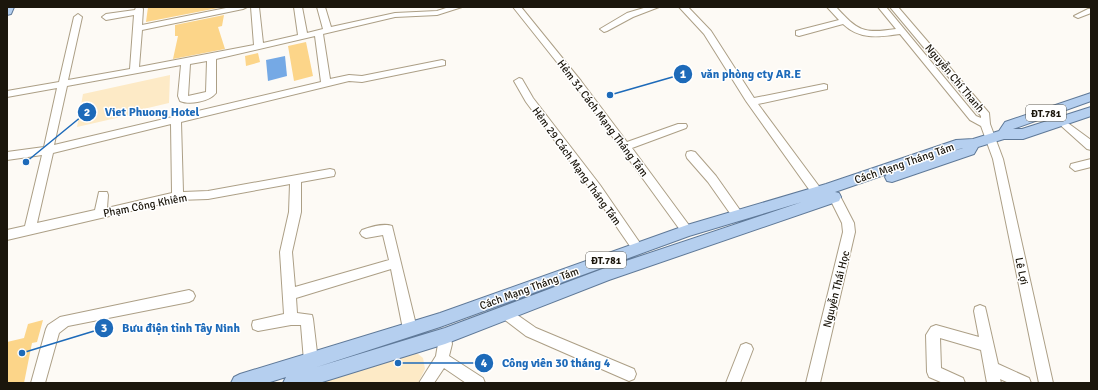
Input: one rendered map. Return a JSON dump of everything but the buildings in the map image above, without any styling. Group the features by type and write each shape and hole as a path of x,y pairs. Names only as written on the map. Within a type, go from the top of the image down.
{"main road":[{"path":"7,12 9,7"},
{"name":"ĐT.781","path":"1091,97 1009,125 1004,134 1023,134 1091,111"},
{"name":"Cách Mạng Tháng Tám","path":"292,383 641,255 827,193 961,143 973,144 1004,134"},
{"name":"Cách Mạng Tháng Tám","path":"641,255 687,231 827,193"},
{"name":"Cách Mạng Tháng Tám","path":"240,383 410,329 442,328"}],"street":[{"path":"136,29 243,7"},
{"path":"255,7 259,46"},
{"path":"298,7 303,37"},
{"path":"321,7 324,32 326,83"},
{"path":"7,94 212,57 395,15 437,13 454,7"},
{"name":"Hẻm 31 Cách Mạng Tháng Tám","path":"517,7 578,83 687,231"},
{"path":"604,29 630,15 655,7"},
{"name":"Nguyễn Thái Học","path":"682,7 695,18 707,34 774,134 827,193 848,223 849,232 813,383"},
{"path":"831,7 844,21 862,34 902,31"},
{"name":"Nguyễn Chí Thanh","path":"882,7 973,118 985,124 986,115 894,7"},
{"path":"1078,16 1087,10"},
{"path":"106,17 139,11 136,29 134,70"},
{"path":"30,230 78,17"},
{"path":"799,33 844,21"},
{"path":"918,50 930,49"},
{"path":"186,61 183,99 186,100 207,96 211,93 212,57"},
{"path":"7,156 48,150 349,78 362,79 442,63"},
{"name":"Hẻm 29 Cách Mạng Tháng Tám","path":"519,81 529,100 596,188 641,255"},
{"path":"754,102 824,87"},
{"path":"176,120 178,196"},
{"path":"1061,121 1091,146"},
{"name":"Lê Lợi","path":"985,124 998,159 1046,383"},
{"path":"625,146 682,126"},
{"path":"691,155 712,179 738,216"},
{"path":"1075,167 1091,163"},
{"name":"Phạm Công Khiêm","path":"7,235 178,196 208,195 330,173"},
{"path":"291,319 286,252 295,212 296,180"},
{"path":"100,214 103,195"},
{"path":"366,234 388,229 410,329"},
{"path":"290,294 395,263"},
{"path":"38,383 54,329 57,325 64,321 190,296"},
{"path":"503,306 532,332 629,374"},
{"path":"980,311 994,383"},
{"path":"258,325 291,319 307,319 310,361"},
{"path":"426,383 443,358 445,349 442,328"},
{"path":"958,383 933,377 933,335 936,331 987,345"},
{"path":"733,383 746,349"},
{"path":"443,358 478,383"},
{"path":"992,368 1024,383"}],"shaded area":[{"path":"170,75 169,103 135,111 134,114 77,127 83,94"},
{"path":"417,353 423,358 425,369 418,383 314,383 403,354"}],"water":[{"path":"285,56 287,76 268,81 266,60"}],"place":[{"name":"văn phòng cty AR.E","path":"610,95"},
{"name":"Viet Phuong Hotel","path":"26,162"},
{"name":"Bưu điện tỉnh Tây Ninh","path":"22,353"},
{"name":"Công viên 30 tháng 4","path":"398,363"}]}
